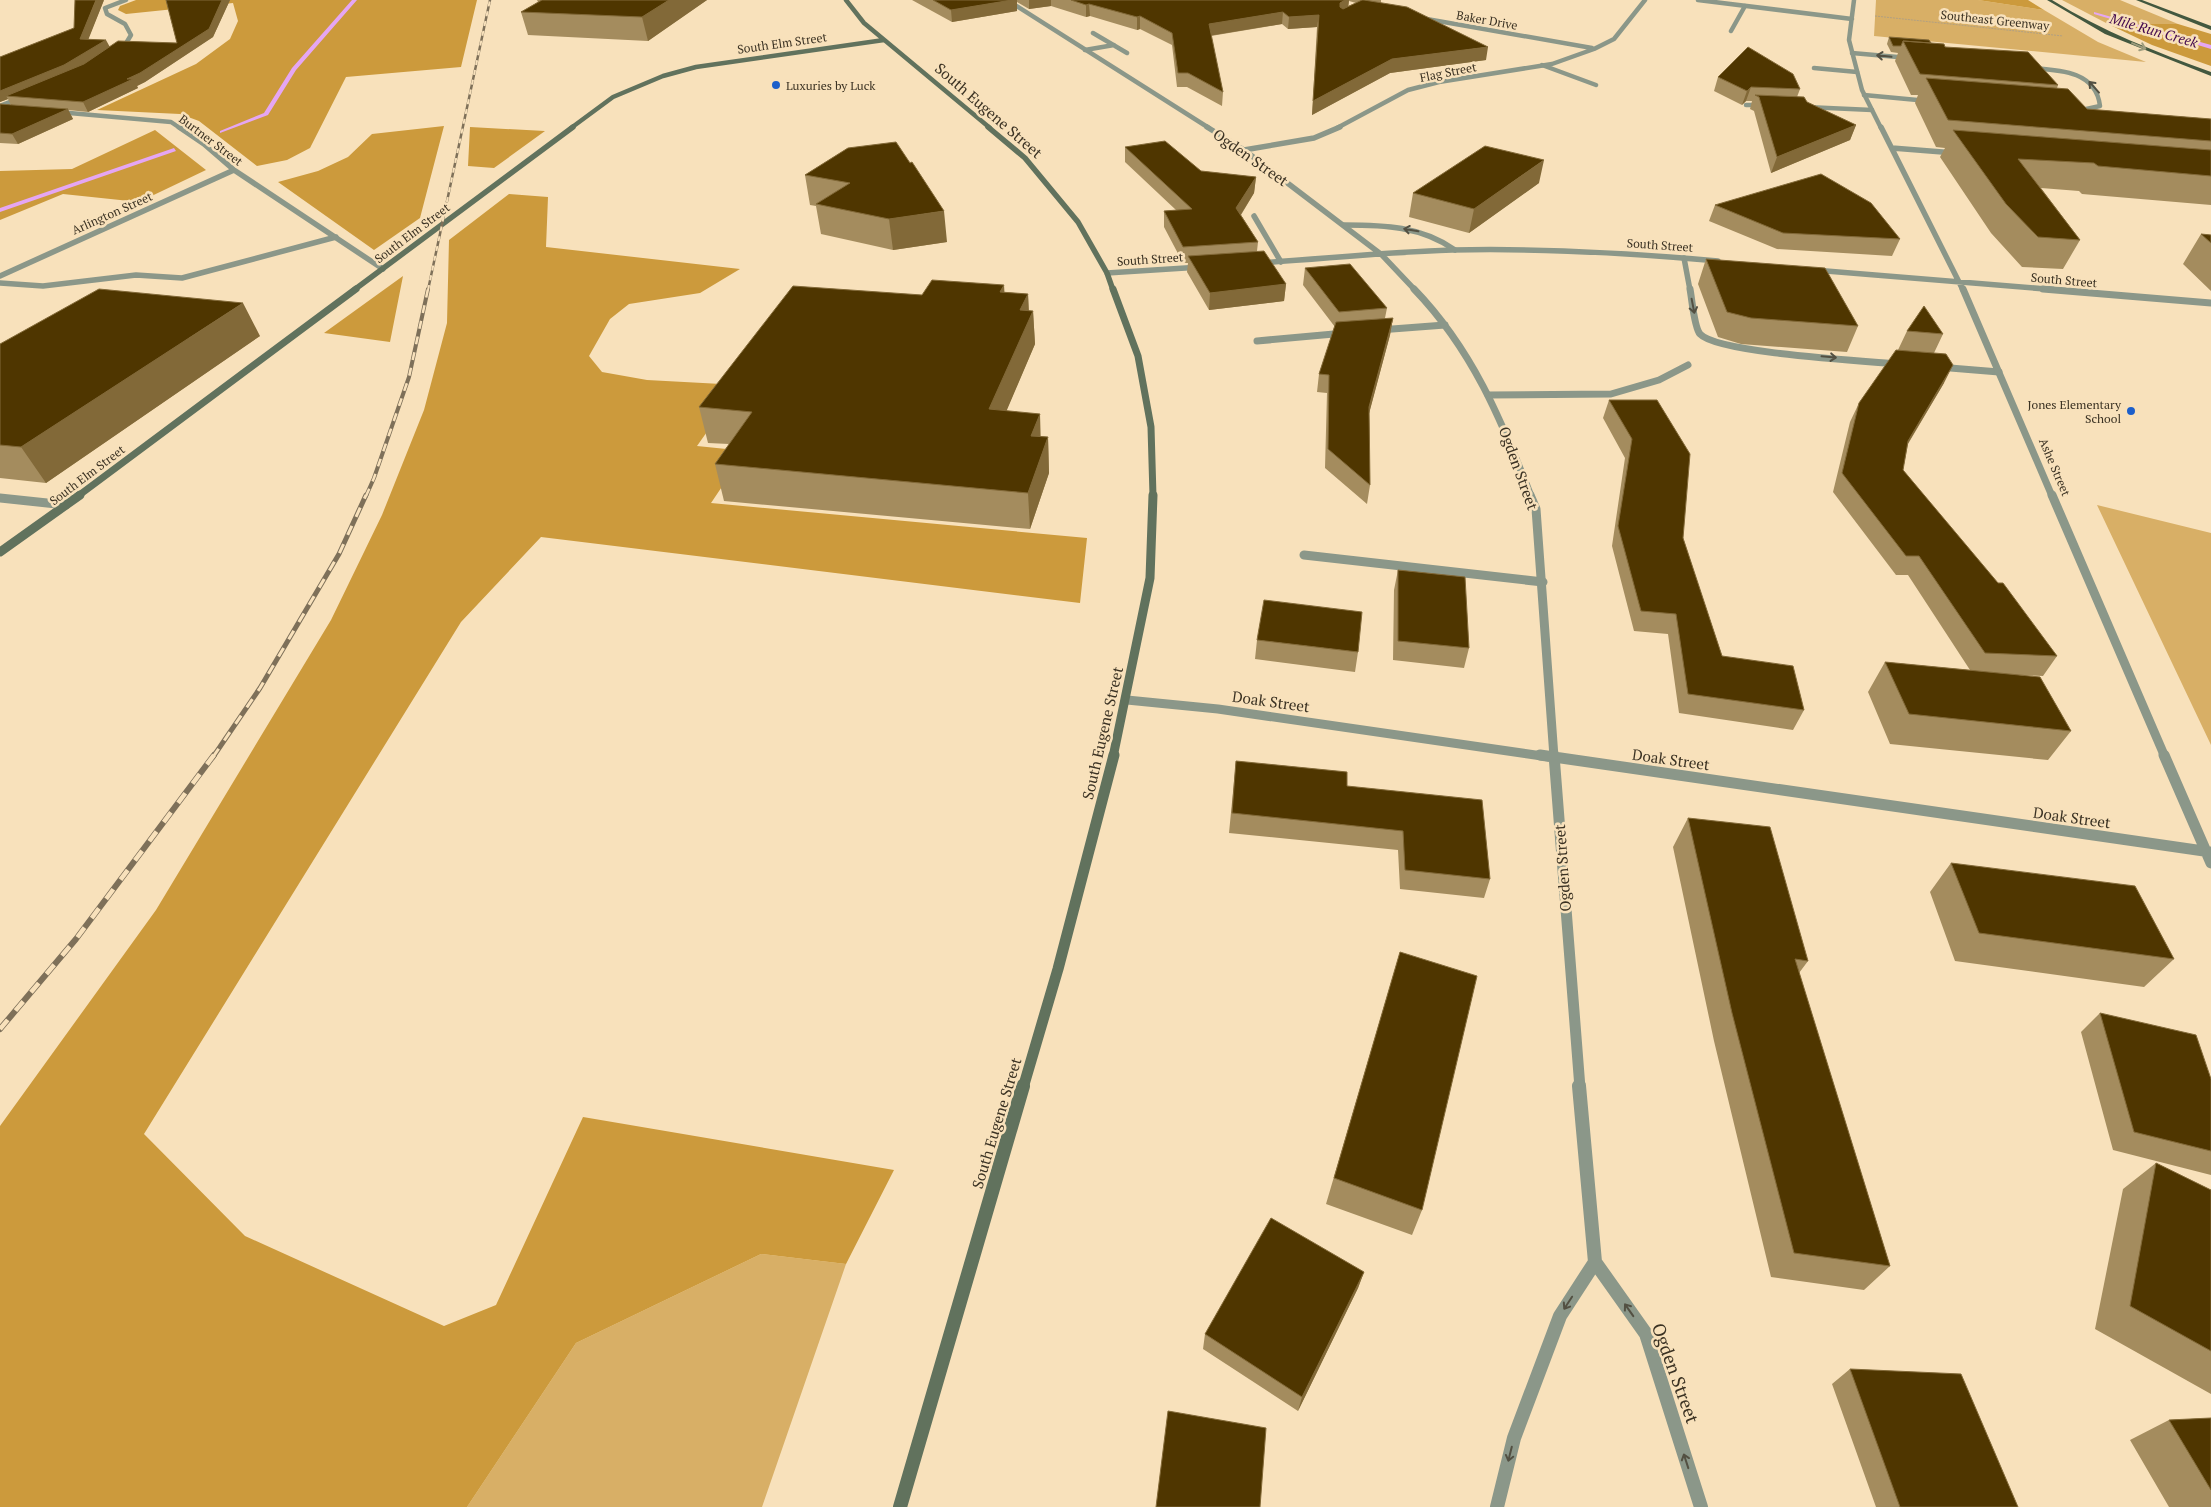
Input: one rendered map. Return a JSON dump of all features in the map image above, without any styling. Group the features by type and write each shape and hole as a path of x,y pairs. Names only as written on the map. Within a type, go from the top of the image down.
{"main road":[{"name":"South Eugene Street","path":"846,0 864,23 1025,158 1078,222 1107,273 1138,356 1151,427 1152,445 1153,480 1150,578 1127,700 1058,969 982,1220 900,1507"},
{"path":"2049,0 2070,14 2123,39 2211,74"},
{"path":"2138,0 2211,28"},
{"name":"South Elm Street","path":"0,552 66,505 605,103 639,85 696,67 884,40"}],"street":[{"path":"109,56 125,45 131,35 129,28 122,21 107,14 105,8 126,0"},
{"name":"Ogden Street","path":"1007,0 1022,12 1244,150 1382,255 1437,313 1473,366 1502,422 1536,509 1543,582 1567,945 1595,1262 1646,1334 1701,1507"},
{"name":"Flag Street","path":"1244,150 1314,138 1347,124 1408,90 1439,82 1542,65 1594,49 1614,39 1644,0"},
{"path":"1698,0 1852,16"},
{"name":"Ashe Street","path":"1854,0 1849,40 1864,95 1960,283 2209,852 2211,863"},
{"path":"1731,31 1745,6"},
{"name":"Baker Drive","path":"1419,18 1594,49"},
{"path":"1092,33 1127,53"},
{"path":"1085,50 1114,45"},
{"path":"1852,53 1912,59"},
{"path":"1542,65 1596,85"},
{"path":"2022,67 2076,75 2091,83 2101,96 2100,106 2085,110 2069,111"},
{"path":"1814,68 1857,72"},
{"path":"1864,95 1938,101"},
{"path":"0,107 26,96"},
{"path":"1746,105 1771,105"},
{"path":"1797,106 1872,110"},
{"path":"0,107 10,109"},
{"name":"Burtner Street","path":"47,112 171,122 204,144 234,170 383,269"},
{"path":"1892,148 1959,154"},
{"name":"Arlington Street","path":"0,276 234,170"},
{"path":"1254,216 1281,262"},
{"path":"1344,225 1382,225 1418,231 1441,238 1455,250"},
{"path":"0,283 43,286 136,275 182,278 336,237"},
{"name":"South Street","path":"1252,264 1455,250 1540,250 1723,261"},
{"path":"1684,258 1698,332 1706,339 1740,349 1903,364"},
{"name":"South Street","path":"1107,273 1213,266"},
{"name":"South Street","path":"1802,268 2211,303"},
{"path":"1376,331 1445,325"},
{"path":"1257,341 1356,332"},
{"path":"1488,395 1611,394 1628,391 1659,380 1688,366"},
{"path":"1932,366 1999,372"},
{"path":"0,498 66,505"},
{"path":"1304,555 1543,582"},
{"name":"Doak Street","path":"1127,700 1218,709 2209,852"},
{"path":"1497,1507 1514,1438 1560,1316 1595,1262"}],"path":[{"name":"Southeast Greenway","path":"1852,16 2067,36"}],"shaded area":[{"path":"136,0 477,0 461,67 346,77 310,148 287,160 257,166 199,121 180,114 97,110 196,64 230,39 238,21 233,3 126,14 118,10 120,6"},
{"path":"1876,0 1978,0 2044,10 2098,42 2146,62 1874,36"},
{"path":"1978,0 2028,0 2044,10"},
{"path":"2062,0 2120,0 2178,24 2108,24"},
{"path":"2108,24 2178,24 2211,34 2211,66 2152,45"},
{"path":"444,126 420,218 374,250 278,182 318,171 348,157 372,134"},
{"path":"470,127 545,131 494,168 468,166"},
{"path":"155,130 206,170 139,202 63,194 0,220 0,171 72,169"},
{"path":"509,194 548,197 546,247 740,269 700,293 629,304 610,319 589,356 602,372 647,380 740,385 697,446 746,451 711,503 1087,538 1080,603 541,537 461,622 144,1134 245,1236 444,1326 496,1305 583,1117 894,1170 846,1264 761,1254 576,1343 467,1507 0,1507 0,1126 156,910 331,620 382,515 424,410 447,323 449,240"},
{"path":"403,276 390,342 324,333"},
{"path":"2097,505 2211,533 2211,745"},
{"path":"761,1254 846,1264 762,1507 467,1507 576,1343"}],"building":[{"path":"75,0 96,0 80,39 106,40 64,65 0,91 0,57 74,28"},
{"path":"166,0 222,0 209,29 140,73 127,79 133,79 83,102 6,96 84,64 118,41 177,43"},
{"path":"542,0 669,0 642,17 521,12"},
{"path":"933,0 1012,0 951,10"},
{"path":"1071,0 1345,0 1340,3 1340,7 1343,9 1364,0 1407,7 1488,47 1392,59 1313,101 1319,15 1289,17 1283,12 1209,24 1223,92 1188,73 1178,73 1172,33 1140,16 1137,17"},
{"path":"1889,37 1929,40 1931,43 1903,41 1901,46 1893,46"},
{"path":"1903,41 1944,44 1945,47 2028,52 2058,85 1920,74"},
{"path":"1748,47 1793,74 1800,89 1751,87 1747,91 1718,77"},
{"path":"1926,78 2068,89 2087,109 2211,119 2211,141 1948,120"},
{"path":"1755,95 1804,97 1807,102 1856,125 1777,157 1759,97"},
{"path":"0,104 68,109 12,134 0,133"},
{"path":"1953,130 2211,150 2211,176 2098,166 2094,163 2018,159 2080,240 2038,237 2006,204"},
{"path":"1165,141 1201,171 1256,177 1236,208 1258,242 1183,247 1164,211 1192,209 1125,147"},
{"path":"896,142 910,163 912,162 944,211 889,219 816,204 850,183 805,175 848,148"},
{"path":"1485,146 1544,160 1474,209 1413,193"},
{"path":"1821,174 1871,203 1900,239 1783,233 1715,205"},
{"path":"2201,234 2211,235 2211,243"},
{"path":"1264,251 1286,284 1210,293 1188,256"},
{"path":"1706,259 1825,268 1858,326 1751,318 1727,312"},
{"path":"1350,264 1387,308 1339,312 1305,268"},
{"path":"932,280 1004,285 1000,292 1028,294 1020,310 1033,311 989,409 1040,414 1031,436 1048,437 1028,493 715,464 752,412 699,407 793,286 922,295"},
{"path":"99,289 243,303 21,447 0,445 0,344"},
{"path":"1924,306 1943,334 1907,331"},
{"path":"1393,318 1369,407 1370,485 1328,449 1329,375 1319,374 1336,322"},
{"path":"1896,350 1946,354 1953,365 1908,441 1903,470 1998,583 2003,583 2057,656 1985,653 1919,556 1906,556 1842,473 1859,403"},
{"path":"1609,400 1657,400 1690,454 1683,538 1722,656 1793,666 1804,710 1688,694 1676,614 1641,611 1618,526 1632,439"},
{"path":"1398,570 1465,577 1469,648 1398,641"},
{"path":"1264,600 1362,612 1358,652 1257,640"},
{"path":"1885,662 2040,677 2071,731 1909,714"},
{"path":"1236,761 1347,772 1347,786 1482,800 1490,879 1405,870 1403,831 1232,813"},
{"path":"1688,818 1770,827 1808,961 1795,959 1890,1266 1794,1253 1732,1013"},
{"path":"1951,863 2135,886 2174,959 1979,933"},
{"path":"1400,952 1477,976 1422,1210 1334,1178"},
{"path":"2100,1013 2196,1035 2211,1079 2211,1151 2134,1132"},
{"path":"2156,1163 2211,1190 2211,1351 2130,1306"},
{"path":"1271,1218 1364,1272 1302,1397 1205,1334"},
{"path":"1850,1369 1961,1374 2018,1507 1900,1507"},
{"path":"1168,1411 1266,1428 1260,1507 1156,1507"},
{"path":"2211,1418 2211,1490 2169,1420"}],"waterway":[{"path":"222,132 266,114 294,69 355,0"},
{"name":"Mile Run Creek","path":"2096,13 2211,47"},
{"path":"0,210 174,150"}],"railway":[{"path":"428,290 490,0"},
{"path":"366,496 409,377 428,289"},
{"path":"213,757 260,688 339,554 366,495"},
{"path":"0,1029 76,939 214,755"}],"place":[{"name":"Luxuries by Luck","path":"776,85"},
{"name":"Jones Elementary School","path":"2131,411"}]}
